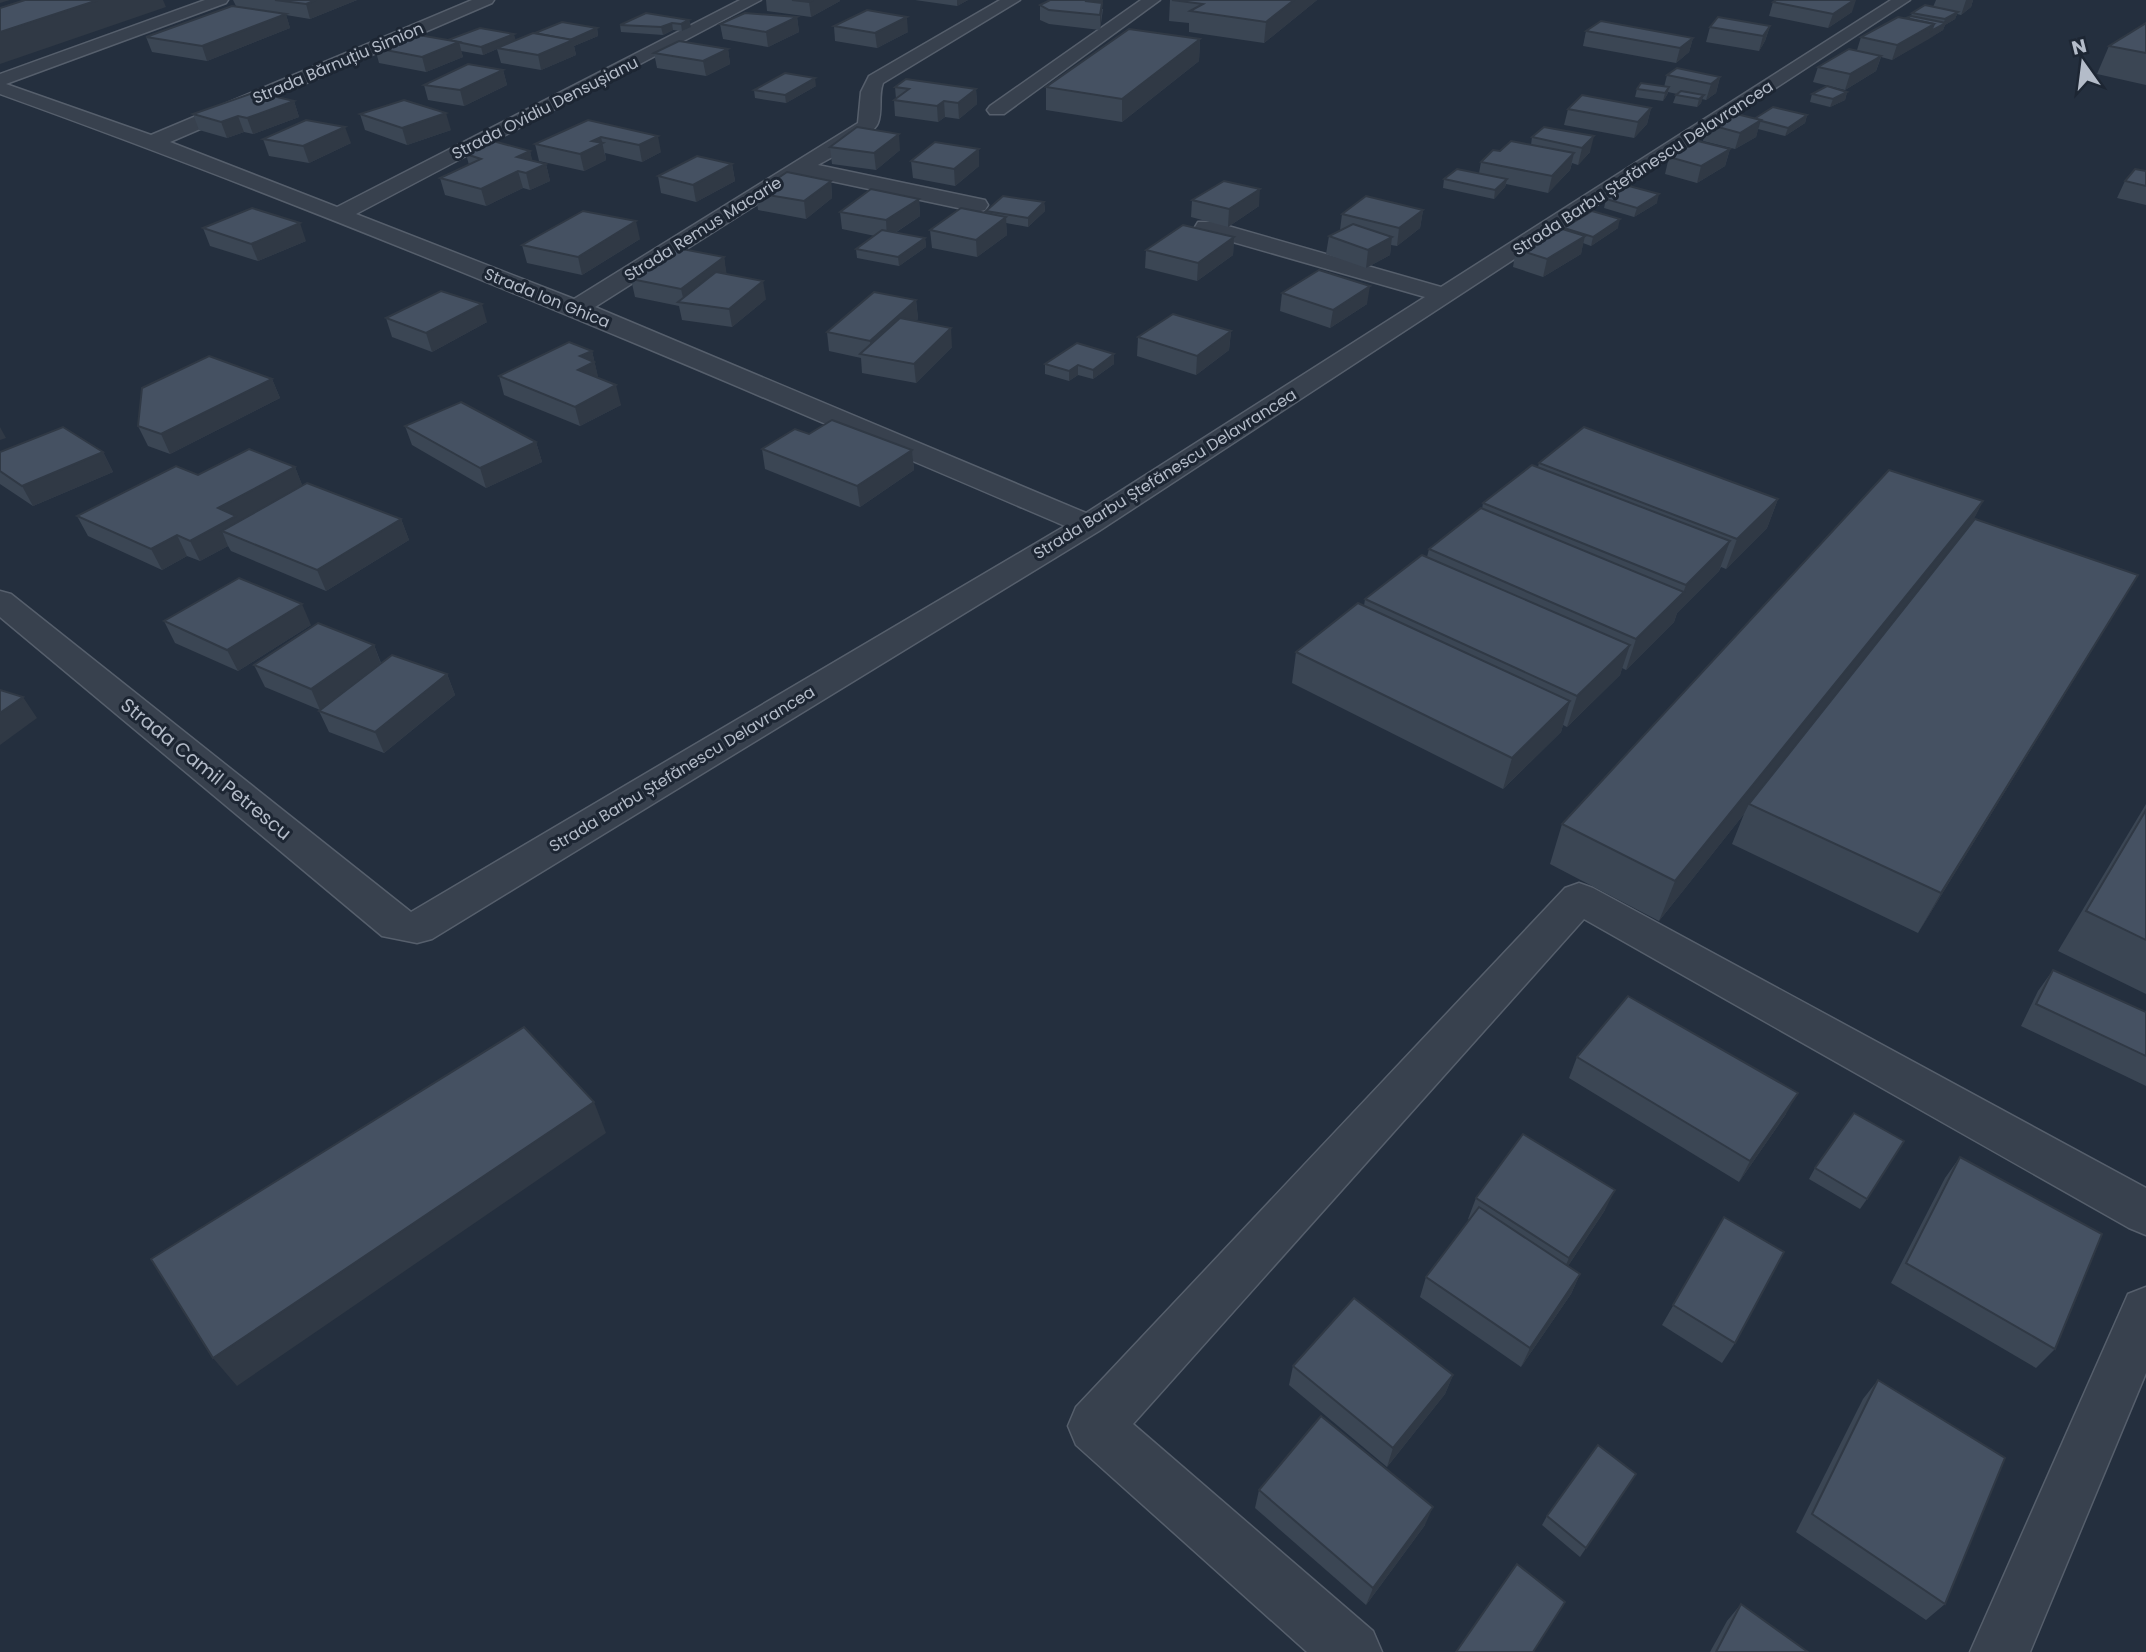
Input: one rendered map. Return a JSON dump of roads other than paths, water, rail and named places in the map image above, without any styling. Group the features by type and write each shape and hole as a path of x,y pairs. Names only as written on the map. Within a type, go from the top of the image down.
{"street":[{"path":"0,80 220,0"},
{"name":"Strada Bărnuțiu Simion","path":"152,142 486,0"},
{"name":"Strada Ovidiu Densușianu","path":"338,215 753,0"},
{"name":"Strada Remus Macarie","path":"576,308 867,126 870,118 868,91 876,80 1012,0"},
{"path":"997,110 1152,0"},
{"name":"Strada Barbu Ștefănescu Delavrancea","path":"417,928 1088,525 1902,0"},
{"name":"Strada Ion Ghica","path":"0,88 152,142 576,308 1088,525"},
{"path":"801,168 977,205"},
{"path":"1206,228 1444,295"},
{"name":"Strada Camil Petrescu","path":"0,601 397,925 417,928"},
{"path":"1352,1652 1095,1426 1578,898 2146,1213"},
{"path":"2000,1652 2146,1311"}]}
